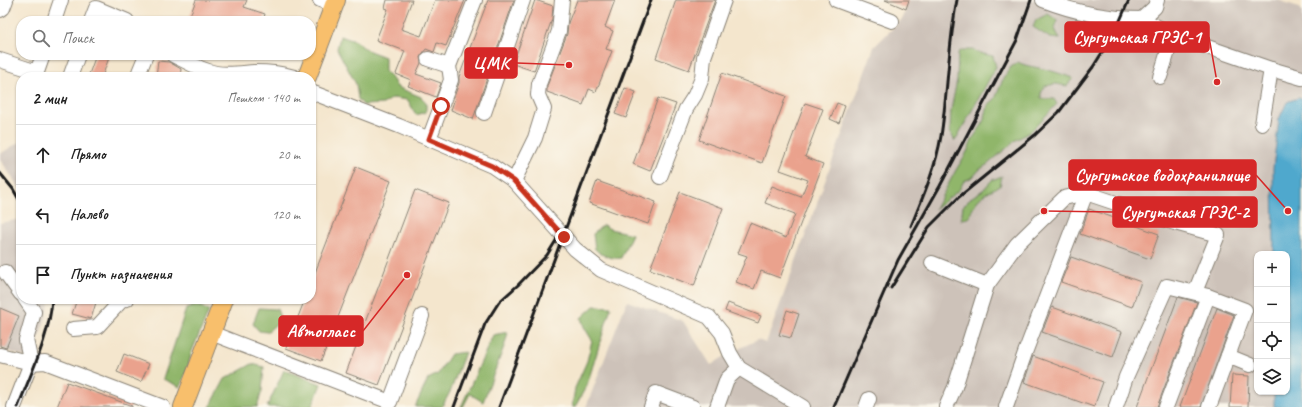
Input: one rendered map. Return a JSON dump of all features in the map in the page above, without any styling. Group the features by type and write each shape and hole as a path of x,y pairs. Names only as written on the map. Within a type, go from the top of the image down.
{"main road":[{"path":"316,48 330,2"},
{"path":"309,72 312,60"},
{"path":"183,407 222,304"}],"lane":[{"path":"0,10 3,8 6,0"},
{"path":"56,16 62,0"},
{"path":"429,139 450,80 450,66 475,0"},
{"path":"484,113 523,0"},
{"path":"514,181 535,138 544,110 538,95 539,84 559,31 562,0"},
{"path":"660,177 686,109 695,95 702,78 704,57 724,0"},
{"path":"836,0 892,21"},
{"path":"1043,0 1062,7 1121,19 1142,19 1173,35 1271,69 1300,77"},
{"path":"1142,19 1155,7 1157,0"},
{"path":"93,16 96,8 116,16"},
{"path":"1160,77 1173,35"},
{"path":"428,59 450,66"},
{"path":"0,60 37,72 41,60"},
{"path":"72,72 76,60"},
{"path":"139,72 144,60"},
{"path":"182,60 196,68 213,72"},
{"path":"1262,124 1271,69"},
{"path":"316,94 492,166 514,181 575,249 600,270 709,317 722,333 730,353 739,368 804,407"},
{"path":"1006,407 1026,350 1086,193"},
{"path":"946,407 955,387 987,286 1017,244 1064,198 1086,193 1175,223 1218,235 1202,294 1166,407"},
{"path":"932,263 987,286"},
{"path":"5,272 16,287"},
{"path":"1116,407 1126,377 1167,286 1202,294 1245,310 1209,407"},
{"path":"14,407 31,363 26,340 34,312 28,304"},
{"path":"73,329 97,327 118,304"},
{"path":"211,333 390,402 422,316"},
{"path":"0,354 31,363 45,362 147,404 163,407"},
{"path":"1228,356 1250,365"},
{"path":"717,407 727,379 739,368"},
{"path":"651,407 656,393 694,407"}],"shaded area":[{"path":"883,0 1278,0 1299,7 1302,11 1302,99 1298,98 1273,168 1274,251 1254,251 1254,395 1274,395 1274,407 586,407 627,301 683,321 711,365 730,353 757,340 766,343 874,47 903,18 906,9"},
{"path":"16,144 16,183 0,159 0,154"},
{"path":"16,220 16,304 49,304 48,311 34,352 27,358 0,348 0,223"}],"green space":[{"path":"1048,14 1057,20 1055,29 1060,39 1050,38 1033,27 1036,20"},
{"path":"340,36 355,41 367,50 385,57 385,71 397,87 421,97 426,102 426,112 416,115 408,100 393,98 383,104 363,105 358,99 356,84 337,49"},
{"path":"962,50 973,50 993,56 996,67 955,141 950,132 951,110 957,80 958,53"},
{"path":"1018,62 1073,78 1067,86 1056,84 1044,86 1041,93 1041,99 1054,99 1057,104 1030,132 1016,140 979,170 973,177 964,181 959,190 935,209 967,152 973,138 982,125 989,104 995,99 1004,77 1011,67"},
{"path":"1002,176 1000,186 980,198 971,212 970,217 961,220 963,206 972,197 983,190 992,180"},
{"path":"603,225 610,229 632,234 621,258 614,258 601,254 595,249 593,234"},
{"path":"197,305 209,311 192,351 187,371 180,387 163,379 186,309"},
{"path":"594,306 611,307 587,385 575,407 572,407 575,388 587,361 592,340 584,327 581,318"},
{"path":"259,308 277,309 281,320 267,332 259,331 253,324"},
{"path":"508,332 505,344 483,402 470,394 463,407 461,407 493,335"},
{"path":"465,352 451,390 442,407 415,407 428,379 438,374 451,354"},
{"path":"252,364 264,367 262,391 257,407 210,407 225,379"},
{"path":"284,370 321,384 312,407 267,407"}],"water":[{"path":"1298,98 1302,99 1302,407 1274,407 1274,395 1290,395 1290,251 1274,251 1273,168 1279,119 1287,102"}],"building":[{"path":"196,0 247,0 244,7 265,14 264,16 190,16"},
{"path":"387,0 412,0 401,29 421,36 435,0 465,0 446,46 437,43 434,52 426,49 420,57 421,63 416,74 441,83 436,97 408,86 411,80 396,74 405,51 376,40 388,9 385,8"},
{"path":"488,0 514,0 473,119 451,110 459,83 459,77"},
{"path":"535,0 553,6 552,19 534,71 513,64"},
{"path":"577,0 615,0 605,27 613,31 606,49 612,51 596,92 589,89 583,105 547,92 547,86 567,34 568,23"},
{"path":"676,0 715,0 689,70 656,58"},
{"path":"885,0 909,0 906,9"},
{"path":"94,60 108,60 104,72 90,72"},
{"path":"158,61 169,62 181,69 181,72 157,72"},
{"path":"722,73 786,96 762,163 699,140"},
{"path":"625,88 636,92 626,118 615,114"},
{"path":"658,98 676,104 650,171 633,164"},
{"path":"805,103 823,109 805,157 823,164 780,278 761,271 754,289 736,282 747,256 738,253 750,223 786,238 795,214 765,203 772,186 801,197 808,180 780,170"},
{"path":"837,103 845,106 839,123 830,119"},
{"path":"356,167 391,181 321,361 286,348 303,304 316,304 316,270"},
{"path":"597,181 656,202 648,224 589,203"},
{"path":"415,190 449,203 379,385 346,373"},
{"path":"680,192 723,208 694,286 650,269"},
{"path":"1089,209 1159,234 1150,259 1080,234"},
{"path":"1071,257 1141,282 1132,307 1061,282"},
{"path":"1178,297 1197,302 1157,407 1137,407"},
{"path":"728,303 761,316 758,323 725,311"},
{"path":"75,304 96,304 91,319 72,314"},
{"path":"1052,307 1122,332 1113,357 1042,332"},
{"path":"0,308 19,316 6,348 0,346"},
{"path":"1217,308 1234,315 1201,407 1180,407"},
{"path":"787,310 799,314 791,338 779,335"},
{"path":"124,354 149,364 141,382 117,372"},
{"path":"1033,356 1103,382 1094,407 1024,382"},
{"path":"1232,375 1249,376 1248,407 1230,407"},
{"path":"67,382 132,406 132,407 57,407"}],"railway":[{"path":"499,407 651,0"},
{"path":"911,226 929,182 939,148 957,0"},
{"path":"834,407 898,260 940,186 1017,40 1031,0"},
{"path":"891,288 929,227 959,197 1035,135 1059,112 1093,67 1115,32 1129,0"},
{"path":"0,173 16,194"},
{"path":"454,407 485,324 499,302 547,255 562,231"},
{"path":"18,407 44,340 51,304"}],"place":[{"name":"ЦМК","path":"569,65"},
{"name":"Сургутская ГРЭС-1","path":"1217,82"},
{"name":"Сургутская ГРЭС-2","path":"1044,211"},
{"name":"Сургутское водохранилище","path":"1288,211"},
{"name":"Автогласс","path":"407,275"}],"route":[{"path":"441,106 429,139 492,166 514,181 564,237"}]}
